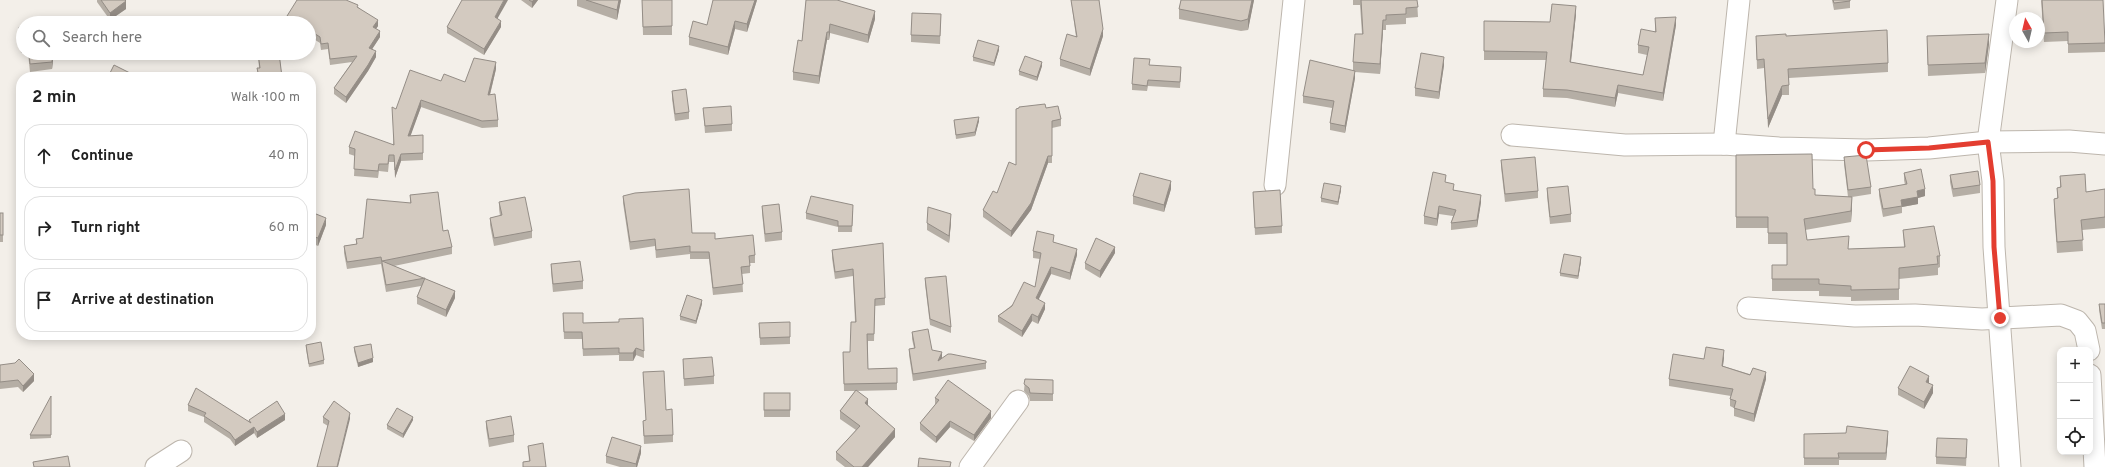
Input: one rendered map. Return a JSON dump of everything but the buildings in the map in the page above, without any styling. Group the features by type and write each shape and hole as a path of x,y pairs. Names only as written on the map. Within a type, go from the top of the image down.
{"street":[{"path":"1275,185 1294,0"},
{"path":"1724,144 1739,0"},
{"path":"2008,0 1988,142 1993,181 1994,247 2010,467"},
{"path":"1512,135 1625,145 1724,144 1779,148 1866,150 1929,148 1988,142 2069,141 2105,144"},
{"path":"1748,308 1855,316 2000,318 2061,315 2077,321 2085,331 2088,347"},
{"path":"2090,383 2095,467"},
{"path":"970,467 1018,400"},
{"path":"156,467 181,451"}],"route":[{"path":"1866,150 1929,148 1988,142 1993,181 1994,247 2000,318"}]}
